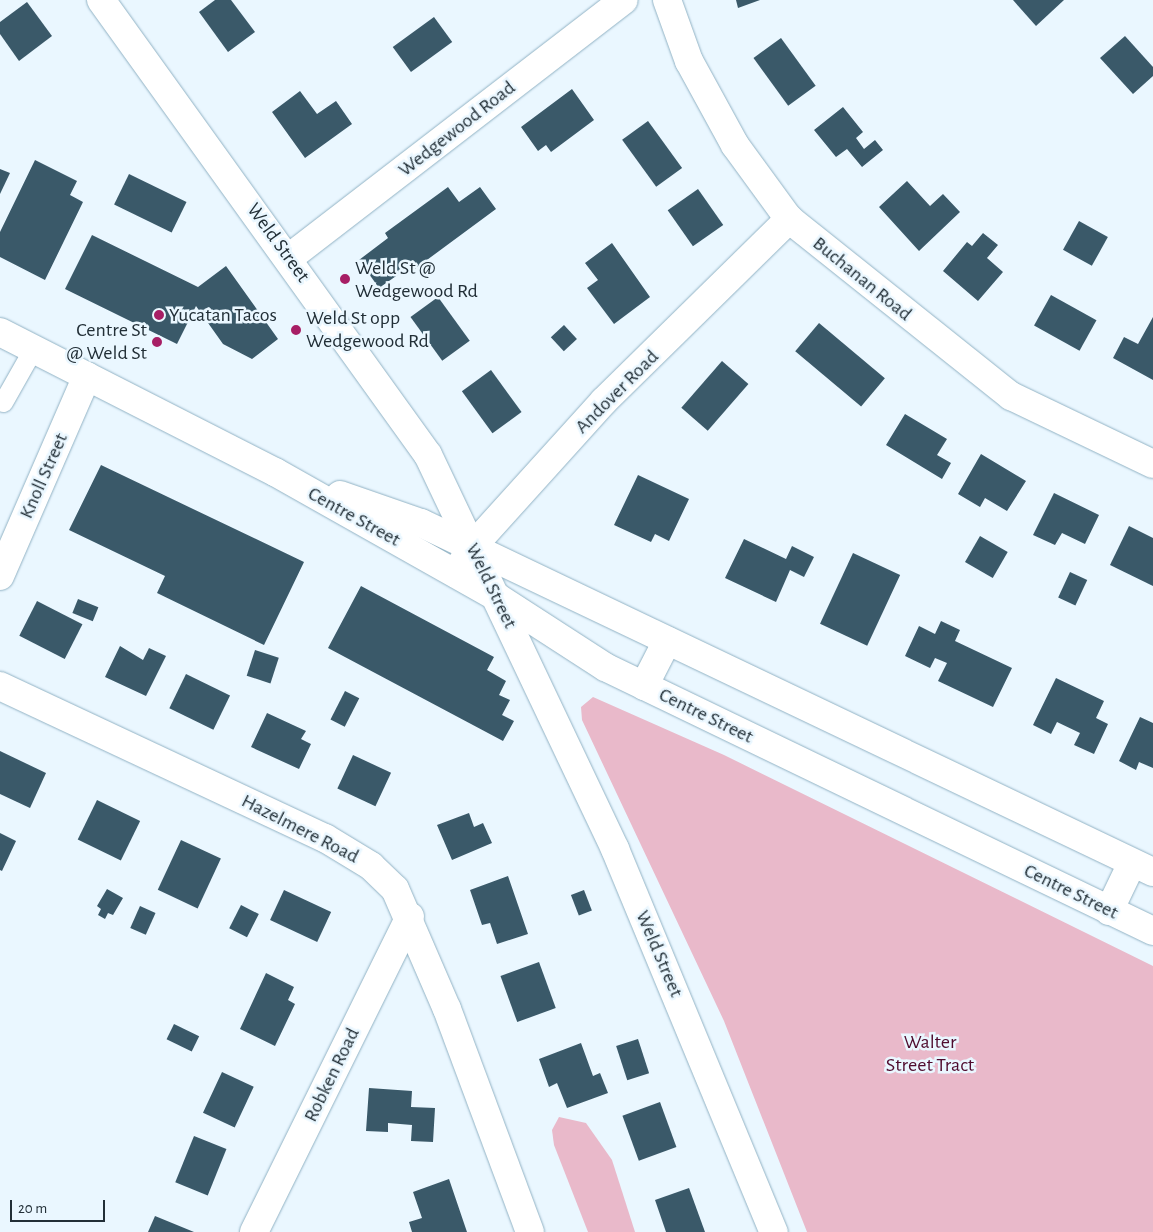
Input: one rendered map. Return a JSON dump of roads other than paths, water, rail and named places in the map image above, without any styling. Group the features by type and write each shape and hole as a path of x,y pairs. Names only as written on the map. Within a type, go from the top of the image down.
{"street":[{"name":"Wedgewood Road","path":"290,257 624,0"},
{"name":"Buchanan Road","path":"667,0 689,61 735,145 789,219 1011,396 1153,464"},
{"name":"Weld Street","path":"106,2 290,257 428,455 615,849 774,1232"},
{"name":"Andover Road","path":"455,574 472,547 604,401 789,219"},
{"name":"Centre Street","path":"0,332 275,472 497,597 605,666 1153,931"},
{"name":"Knoll Street","path":"0,576 87,376"},
{"name":"Centre Street","path":"275,472 421,523 667,641 901,748 1143,867"},
{"path":"644,686 667,641"},
{"name":"Hazelmere Road","path":"0,686 325,838 371,866 395,889 410,917 530,1232"},
{"path":"1109,911 1143,867"},
{"name":"Robken Road","path":"254,1232 410,917"}],"lane":[{"path":"1,404 33,349"}],"place":[{"name":"Weld St @ Wedgewood Rd","path":"345,279"},
{"name":"Yucatan Tacos","path":"159,315"},
{"name":"Weld St opp Wedgewood Rd","path":"296,330"},
{"name":"Centre St @ Weld St","path":"157,342"}],"park label":[{"name":"Walter Street Tract","path":"930,1054"}]}
